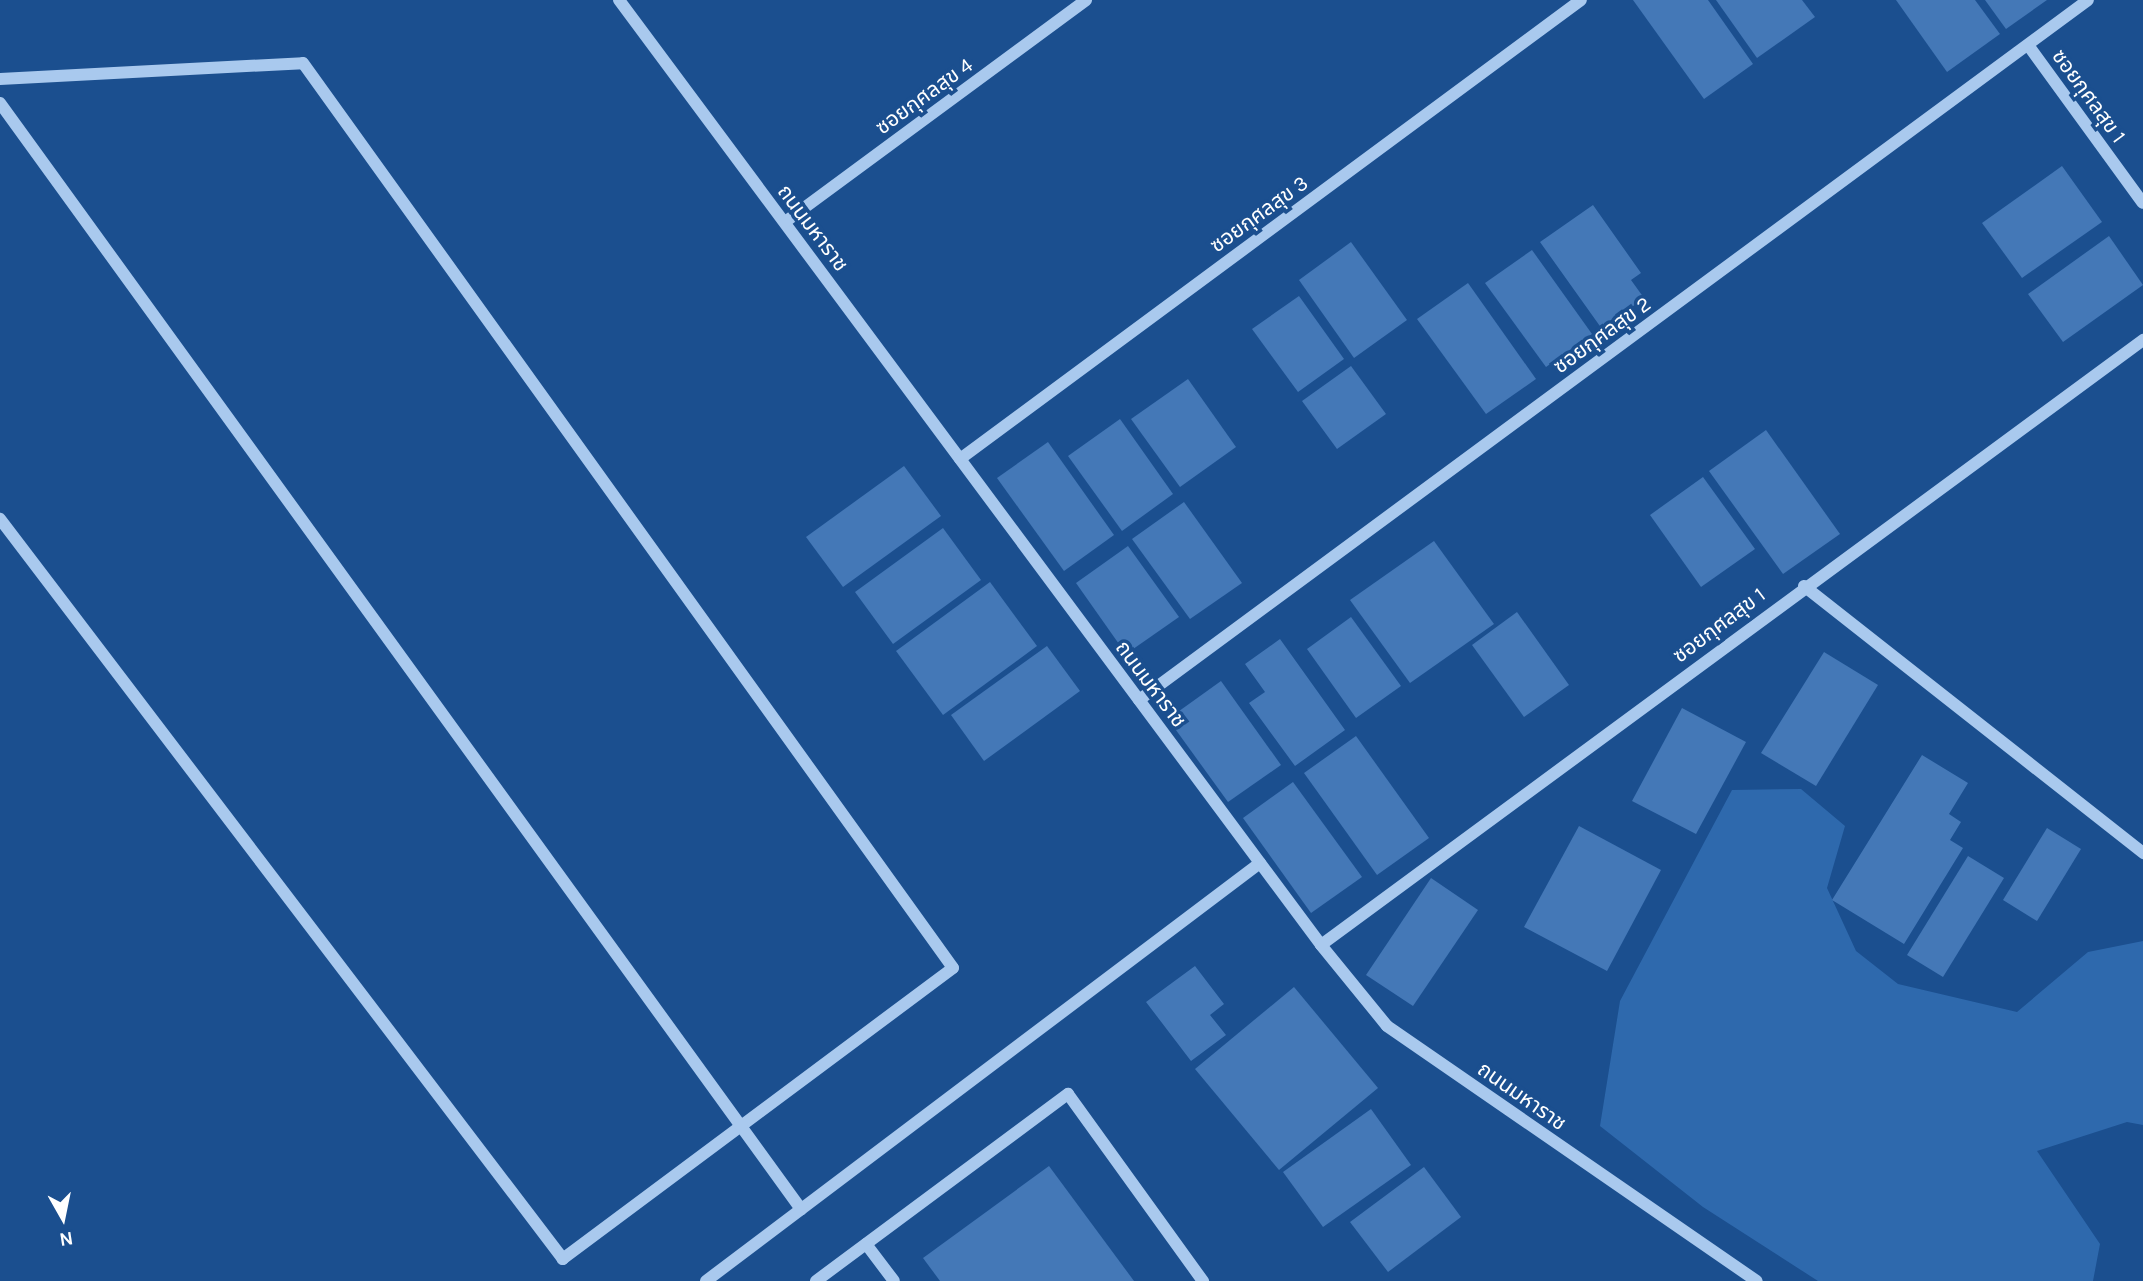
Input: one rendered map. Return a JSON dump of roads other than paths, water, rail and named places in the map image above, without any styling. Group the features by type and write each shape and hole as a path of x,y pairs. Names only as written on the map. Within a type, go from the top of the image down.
{"street":[{"name":"ถนนมหาราช","path":"620,0 1259,863 1387,1026 1757,1281"},
{"name":"ซอยกุศลสุข 4","path":"785,222 1086,0"},
{"name":"ซอยกุศลสุข 3","path":"960,458 1581,0"},
{"name":"ซอยกุศลสุข 2","path":"1139,700 2088,0"},
{"name":"ซอยกุศลสุข 1","path":"2028,45 2143,203"},
{"path":"0,79 303,63 953,968 563,1259 0,519"},
{"path":"0,103 801,1209"},
{"name":"ซอยกุศลสุข 1","path":"1321,945 1804,586 2143,340"},
{"path":"1804,586 2143,853"},
{"path":"706,1281 1259,863"},
{"path":"816,1281 1068,1094 1203,1281"},
{"path":"866,1244 894,1281"}]}
